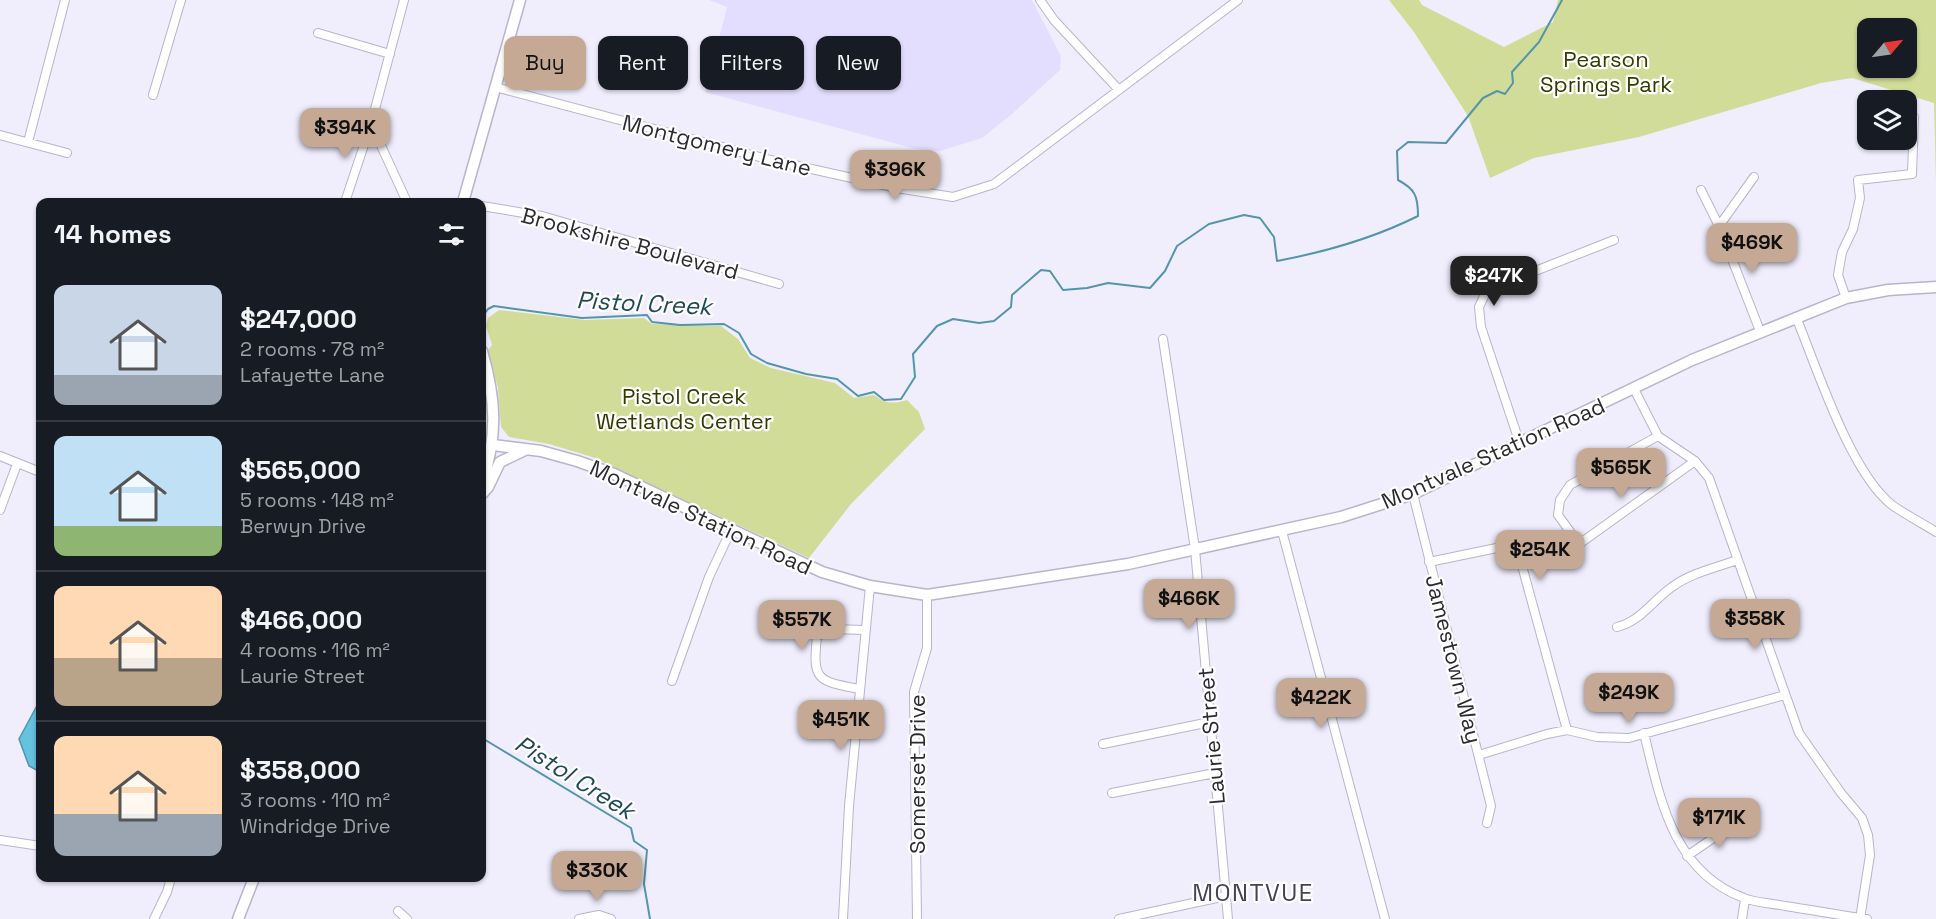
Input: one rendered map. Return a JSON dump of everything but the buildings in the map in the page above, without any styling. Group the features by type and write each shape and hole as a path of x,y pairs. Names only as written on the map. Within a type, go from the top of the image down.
{"street":[{"path":"28,142 65,0"},
{"path":"153,94 181,0"},
{"path":"346,198 371,124 404,0"},
{"path":"464,198 520,0"},
{"path":"1040,0 1054,20 1119,90"},
{"name":"Montgomery Lane","path":"495,87 771,160 897,188 953,196 994,184 1089,110 1238,0"},
{"path":"318,33 390,54"},
{"path":"371,124 405,198"},
{"path":"0,135 67,153"},
{"path":"1846,298 1838,274 1842,252 1853,229 1860,198 1858,180 1912,174 1913,150"},
{"path":"1719,226 1754,177"},
{"path":"1701,190 1719,226 1760,331"},
{"name":"Brookshire Boulevard","path":"486,207 542,216 778,284"},
{"path":"1520,444 1482,327 1479,307 1487,290 1614,240"},
{"name":"Montvale Station Road","path":"493,445 527,449 578,461 614,474 822,572 870,586 927,595 1128,564 1341,517 1413,494 1634,389 1760,331 1796,317 1846,298 1888,290 1936,287"},
{"path":"1796,317 1839,424 1868,478 1892,505 1936,532"},
{"name":"Laurie Street","path":"1163,339 1195,549 1228,919"},
{"path":"486,369 494,405 493,445 486,469"},
{"path":"1634,389 1658,436 1695,461 1710,478 1799,733 1840,793 1862,818 1868,835 1870,855 1862,919 1745,899 1714,884 1687,856 1668,819 1644,733"},
{"path":"1579,544 1558,515 1560,500 1570,485 1658,436"},
{"path":"486,490 500,462 527,449"},
{"path":"0,456 36,470"},
{"path":"1561,557 1695,461"},
{"path":"0,510 16,464"},
{"name":"Jamestown Way","path":"1413,494 1491,806 1487,823"},
{"path":"672,681 709,577 730,530"},
{"path":"1282,531 1385,919"},
{"path":"1429,562 1516,544 1567,730"},
{"path":"1617,627 1632,623 1653,602 1684,579 1737,560"},
{"path":"843,919 859,689 870,586"},
{"name":"Somerset Drive","path":"917,919 914,692 927,648 927,595"},
{"path":"859,689 823,680 815,672 814,659 817,637 829,629 865,630"},
{"path":"1479,755 1567,730 1597,737 1629,738 1785,695"},
{"path":"1103,744 1210,722"},
{"path":"1112,793 1215,773"},
{"path":"1687,856 1725,830 1746,827"},
{"path":"0,840 36,845"},
{"path":"154,919 170,882"},
{"path":"238,919 252,882"},
{"path":"1119,919 1226,896"},
{"path":"1742,919 1745,899"},
{"path":"398,911 407,919"},
{"path":"579,919 599,915 610,919"}],"shaded area":[{"path":"709,0 1032,0 1061,56 1060,70 982,138 940,151 916,149 705,92 706,90 804,90 804,36 719,36 727,7"}],"green space":[{"name":"Pearson Springs Park","path":"1389,0 1419,0 1422,5 1504,47 1553,22 1558,0 1936,0 1936,183 1934,103 1917,98 1917,90 1891,90 1852,78 1821,83 1639,137 1534,158 1490,178 1468,116 1414,32"},
{"name":"Pistol Creek Wetlands Center","path":"499,310 585,320 644,318 652,324 721,326 738,339 750,358 771,368 835,383 854,398 874,395 890,402 907,400 919,412 925,429 851,504 809,558 592,457 549,444 509,437 501,427 498,388 488,350 492,345 486,326 488,318"}],"water":[{"path":"36,707 36,770 29,766 19,739"}],"waterway":[{"name":"Pistol Creek","path":"486,312 494,306 582,318 647,315 652,322 680,325 724,324 739,333 751,354 767,363 806,374 837,379 858,396 874,392 884,400 901,399 915,377 913,354 937,326 953,319 979,323 994,321 1011,307 1012,295 1041,270 1050,271 1063,290 1108,283 1150,288 1165,271 1177,246 1209,224 1244,215 1260,218 1274,237 1277,261 1349,243 1418,216 1417,203 1412,190 1398,180 1397,151 1408,142 1446,143 1483,98 1497,91 1505,94 1513,83 1512,72 1539,42 1562,0"},
{"name":"Pistol Creek","path":"486,740 631,828 634,841 647,850 644,884 650,919"}],"district":[{"name":"MONTVUE","path":"1253,892"}]}
